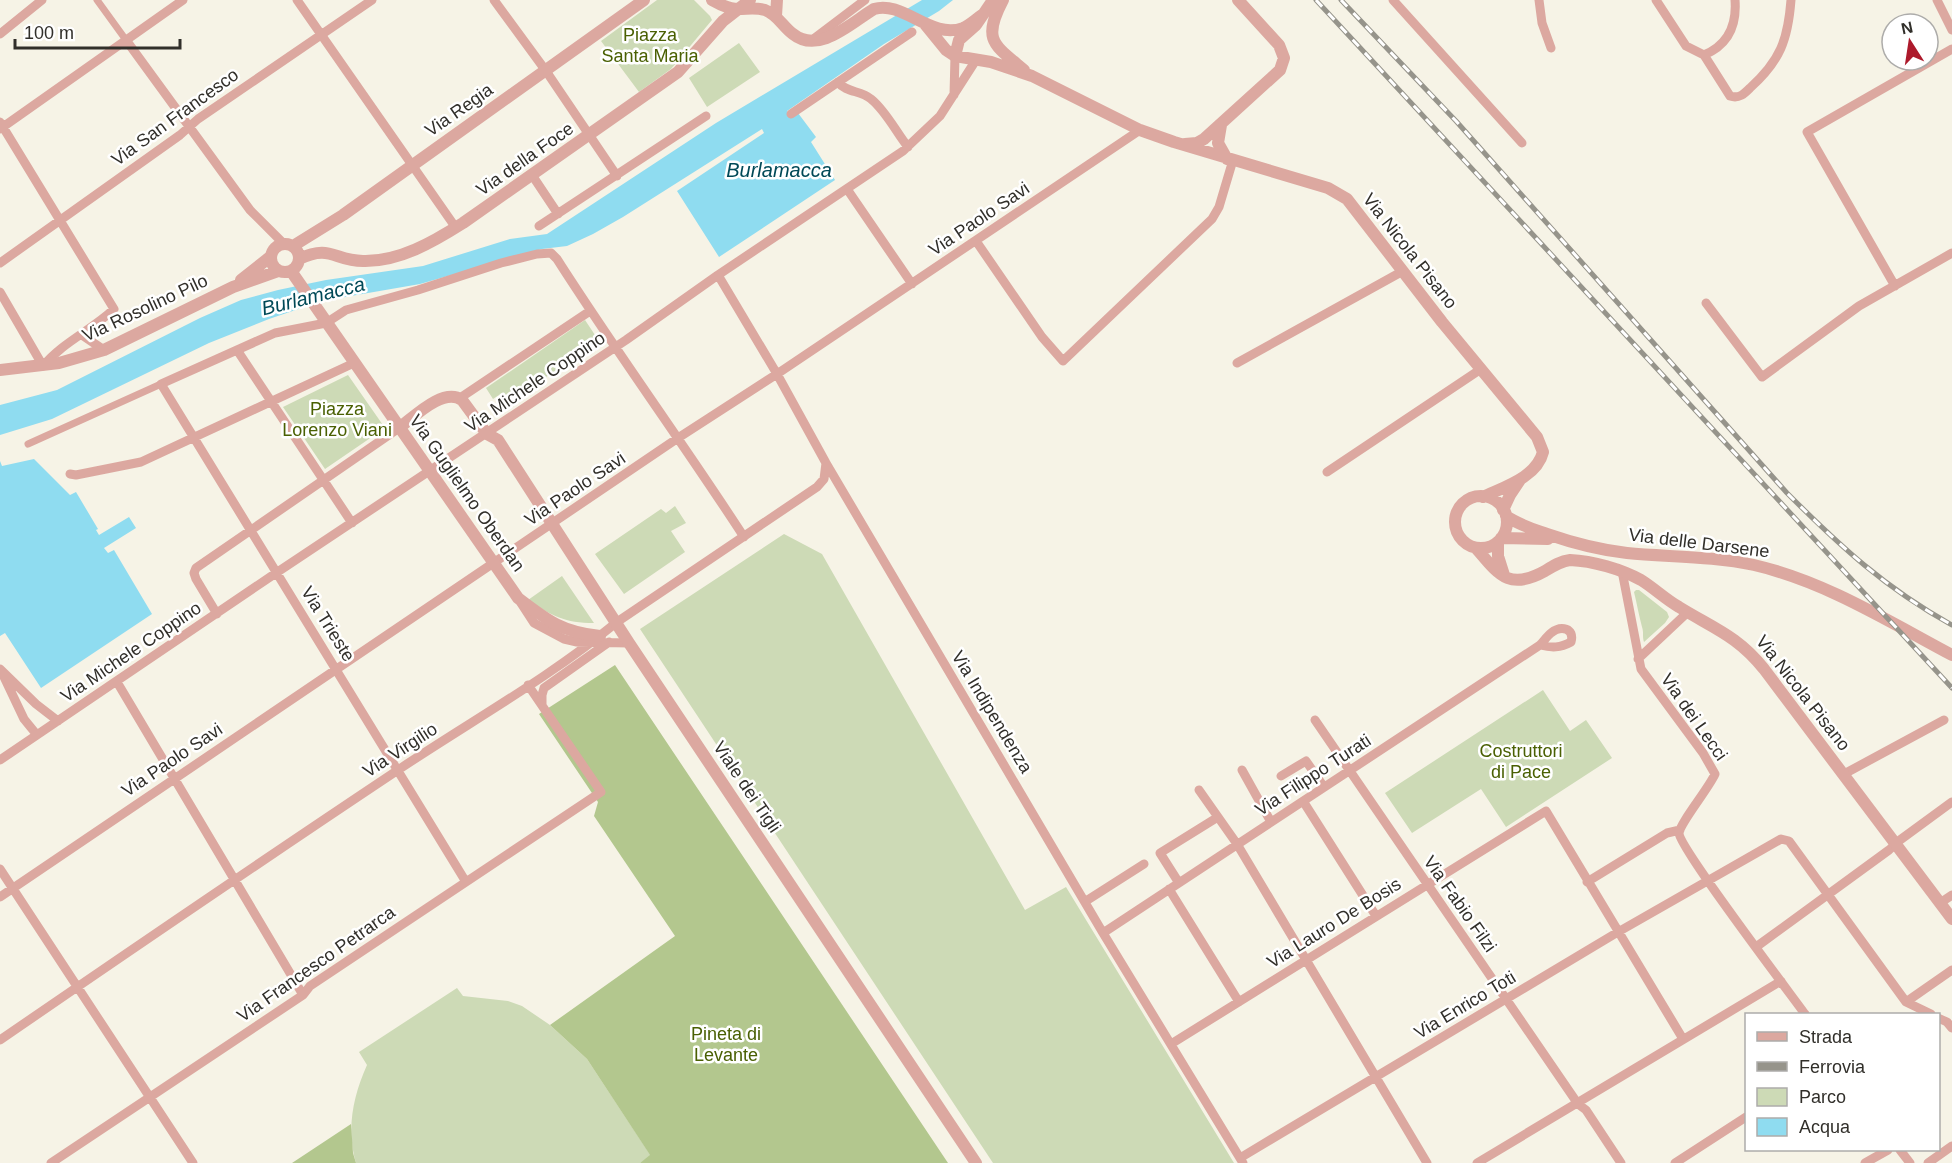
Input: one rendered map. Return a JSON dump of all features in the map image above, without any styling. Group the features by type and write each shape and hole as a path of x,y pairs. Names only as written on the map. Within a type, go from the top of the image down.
{"street":[{"path":"0,34 42,0"},
{"path":"98,0 253,214 298,251 297,266 288,274 271,263 270,257 275,247 288,245"},
{"path":"0,292 43,366 57,351 82,335 114,309 1,126 183,0"},
{"path":"297,0 456,228"},
{"name":"Via San Francesco","path":"0,263 198,119 372,0"},
{"path":"494,0 546,71 617,176"},
{"name":"Via Regia","path":"288,245 317,232 644,0"},
{"path":"712,0 737,9 757,8 776,16 794,36 810,41 823,40 879,7 896,8 924,23 957,30 982,15"},
{"name":"Via della Foce","path":"299,260 320,252 356,261 375,260 419,248 456,228 678,72 716,28 750,0"},
{"path":"776,16 777,0"},
{"path":"810,41 866,0"},
{"path":"954,95 955,56 959,40 976,25 993,0"},
{"path":"1003,0 992,25 992,38 1002,51 1032,76"},
{"path":"1181,145 1201,141 1221,125 1280,70 1284,61 1279,45 1238,0"},
{"path":"1393,0 1522,143"},
{"path":"1539,0 1542,23 1551,48"},
{"path":"1656,0 1686,46 1704,55 1730,96 1736,98 1742,96 1763,76 1781,51 1790,17 1791,0"},
{"path":"1704,55 1721,46 1731,33 1735,19 1735,0"},
{"path":"1937,0 1952,30"},
{"path":"924,23 944,48 955,56 992,62 1032,76"},
{"path":"791,114 912,32"},
{"path":"1895,285 1807,132 1952,49"},
{"name":"Via Michele Coppino","path":"0,760 276,573 487,434 908,147 936,121 976,60"},
{"name":"Via Nicola Pisano","path":"1032,76 1140,130 1181,145 1328,188 1354,206 1442,322 1534,432 1542,448 1539,462 1522,478 1510,495 1505,513 1506,528 1500,540 1498,562 1504,576"},
{"path":"838,82 847,89 867,96 875,102 908,147"},
{"path":"538,226 706,116"},
{"path":"976,241 1042,337 1063,362 1212,219 1219,207 1230,159 1218,143 1221,125"},
{"name":"Via Paolo Savi","path":"0,897 678,438 1140,130"},
{"path":"532,175 558,214"},
{"path":"847,189 912,284"},
{"path":"28,444 275,333 325,321 346,310 501,263 542,253 554,255 744,537"},
{"path":"1706,303 1761,377 1859,306 1952,253"},
{"name":"Via Rosolino Pilo","path":"233,287 270,257"},
{"path":"1237,363 1403,271"},
{"name":"Via Rosolino Pilo","path":"0,370 59,363 104,350 233,287 288,274"},
{"name":"Via Guglielmo Oberdan","path":"288,274 325,321 518,598 562,628 600,640"},
{"name":"Via Indipendenza","path":"718,275 1103,933 1242,1161"},
{"path":"217,614 196,579 195,571 440,398 460,398 590,311"},
{"path":"82,335 104,350"},
{"path":"237,350 352,523"},
{"path":"70,474 76,475 134,464 354,363"},
{"path":"1327,472 1481,369"},
{"name":"Via Trieste","path":"160,384 466,882"},
{"name":"Viale dei Tigli","path":"460,398 487,434 498,440 629,643 976,1163"},
{"path":"817,487 824,479 826,463"},
{"name":"Via Nicola Pisano","path":"1522,478 1483,497 1473,498 1464,503 1455,521 1456,531 1465,544 1476,548 1493,568 1504,576 1517,581 1528,580 1562,561 1570,560 1622,572 1643,582 1688,612 1737,640 1750,652 1952,919"},
{"path":"817,487 831,485 842,488"},
{"name":"Via Virgilio","path":"0,1040 398,770 600,640 617,622 817,487"},
{"path":"1483,497 1495,501 1505,513"},
{"name":"Via delle Darsene","path":"1505,513 1520,525 1566,541 1627,553 1734,562 1780,572 1850,602 1952,655"},
{"path":"1476,548 1487,548 1500,540"},
{"name":"Via delle Darsene","path":"1500,540 1566,541"},
{"name":"Via dei Lecci","path":"1622,572 1642,672 1703,753 1716,774 1680,830"},
{"path":"1638,658 1688,612"},
{"path":"542,704 544,688 600,640 629,643"},
{"name":"Via Filippo Turati","path":"1103,933 1540,645"},
{"path":"0,669 36,704 58,721"},
{"path":"0,669 24,719 37,735"},
{"path":"117,682 303,995"},
{"path":"528,685 542,704"},
{"name":"Via Francesco Petrarca","path":"51,1163 303,995 310,986 601,792 542,704"},
{"name":"Via Fabio Filzi","path":"1315,720 1578,1104 1586,1110 1621,1163"},
{"path":"1844,774 1944,720"},
{"path":"1281,776 1306,761 1324,787"},
{"path":"1242,770 1271,822"},
{"path":"1199,790 1237,844 1427,1163"},
{"path":"1303,801 1376,916"},
{"path":"1756,946 1952,802"},
{"name":"Via Lauro De Bosis","path":"1171,1044 1546,811 1587,882"},
{"path":"1179,883 1160,853 1218,816"},
{"path":"1683,1039 1587,882 1667,833 1680,830 1682,842 1707,880 1804,1013"},
{"name":"Via Enrico Toti","path":"1242,1161 1376,1077 1771,843 1785,838 1789,841 1828,895"},
{"path":"1086,901 1144,864"},
{"path":"0,869 193,1163"},
{"path":"1169,889 1239,1002"},
{"path":"1828,895 1906,1002 1929,1013"},
{"path":"1940,903 1952,895"},
{"path":"1906,1002 1952,970"},
{"path":"1477,1163 1781,981"},
{"path":"1940,1019 1952,1028"},
{"path":"1675,1163 1745,1118"},
{"path":"1928,1163 1952,1146"},
{"path":"1865,1163 1885,1151"}],"green space":[{"name":"Piazza Santa Maria","path":"657,0 694,0 712,20 671,69 639,92 601,41"},
{"path":"739,43 760,72 707,107 689,78"},
{"path":"585,320 599,341 506,404 499,395 493,399 486,388"},
{"name":"Piazza Lorenzo Viani","path":"348,375 385,428 325,469 283,407"},
{"path":"675,506 686,523 671,531 685,552 624,594 595,554 661,509 666,513"},
{"path":"784,534 822,554 1025,910 1066,887 1234,1163 993,1163 640,629"},
{"path":"562,576 594,623 559,618 528,600"},
{"path":"1636,590 1667,612 1669,617 1644,642 1634,592"},
{"name":"Pineta di Levante","path":"615,665 948,1163 640,1163 650,1155 587,1059 550,1025 675,936 594,816 598,802 539,714"},
{"name":"Costruttori di Pace","path":"1543,690 1570,731 1586,720 1612,758 1506,827 1481,789 1412,833 1385,793"},
{"path":"457,988 463,996 508,1001 522,1006 550,1025 587,1059 651,1156 640,1163 356,1163 351,1126 358,1089 367,1065 359,1052"},
{"path":"351,1124 356,1163 292,1163"}],"water":[{"name":"Burlamacca","path":"922,0 953,0 787,111 791,118 798,113 816,137 811,142 835,180 719,257 677,191 764,133 762,129 623,217 567,246 542,249 420,284 322,301 209,343 52,419 0,435 0,405 57,390 200,318 241,300 326,280 423,266 510,239 547,234 716,123"},
{"path":"34,459 70,495 76,492 98,529 96,530 99,535 129,517 136,528 104,548 108,553 114,550 152,614 41,688 5,633 0,636 0,461 2,466"}],"railway":[{"path":"1316,0 1952,688"},
{"path":"1341,0 1456,121 1787,493 1864,565 1905,596 1952,625"}]}
